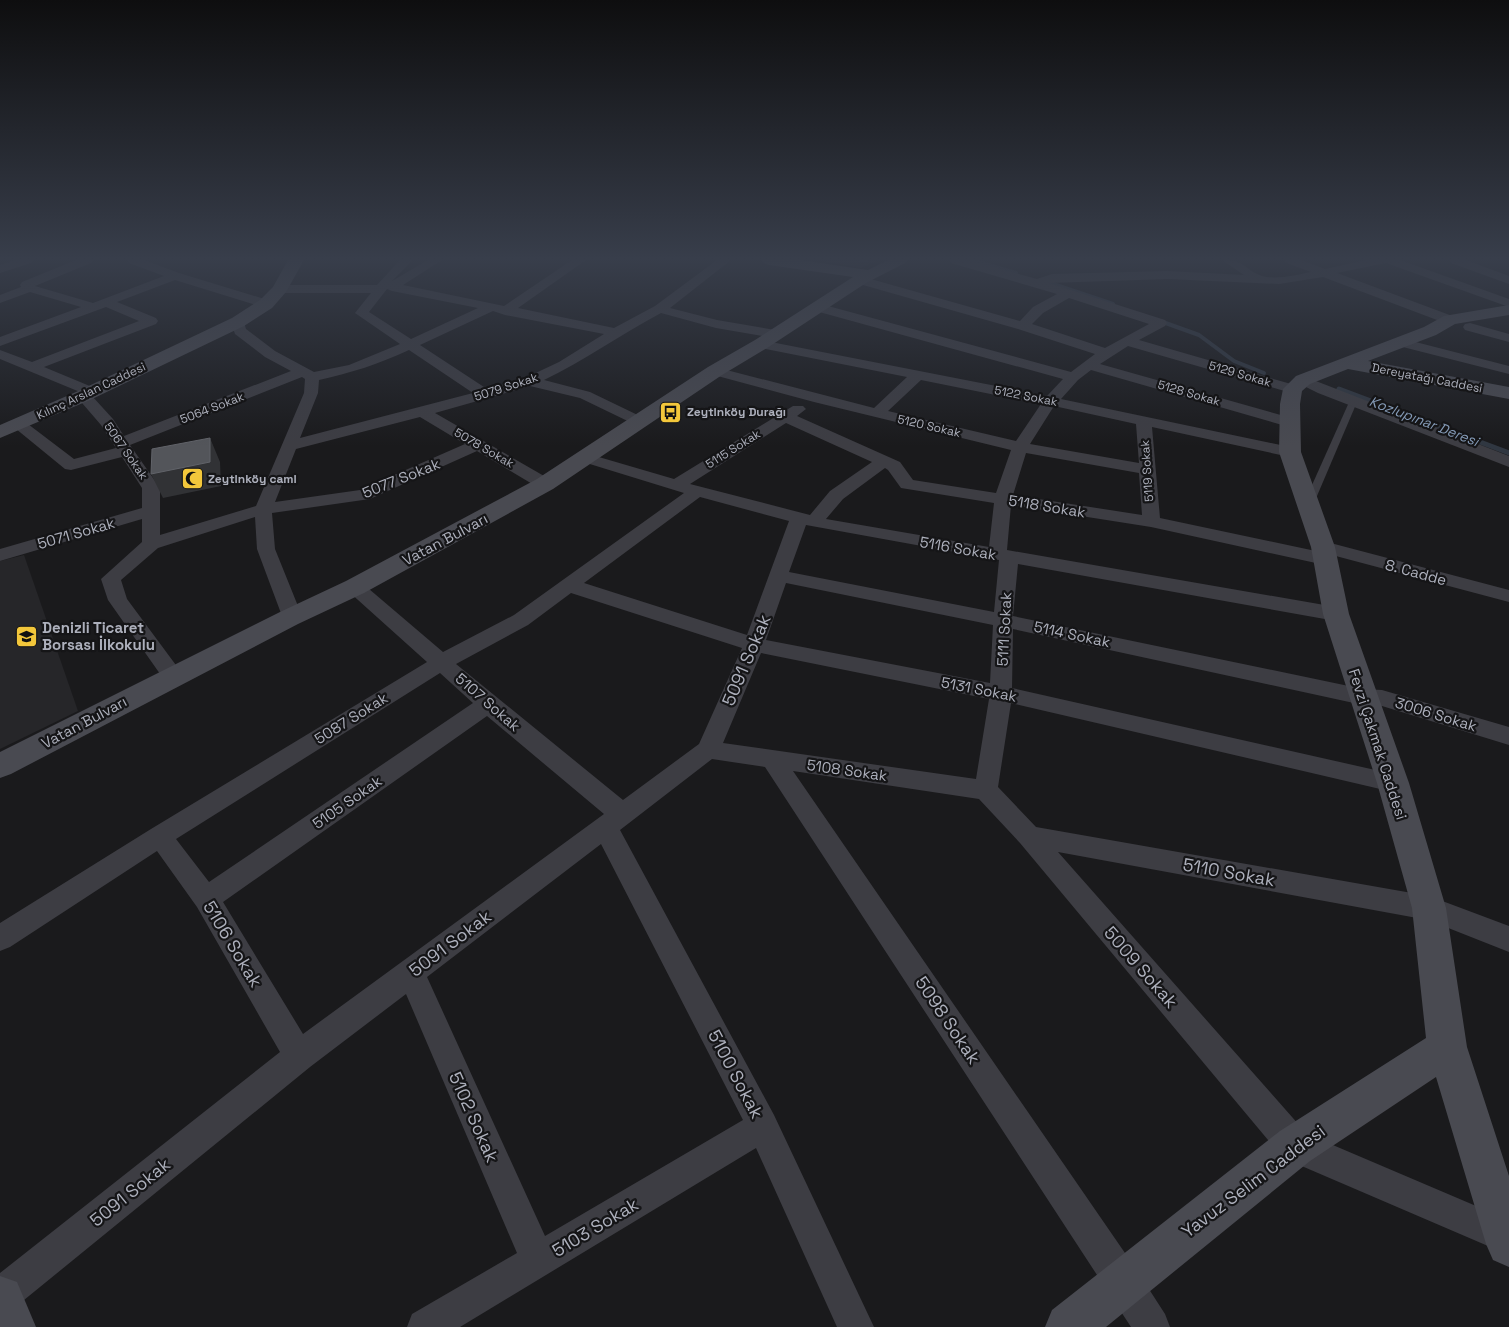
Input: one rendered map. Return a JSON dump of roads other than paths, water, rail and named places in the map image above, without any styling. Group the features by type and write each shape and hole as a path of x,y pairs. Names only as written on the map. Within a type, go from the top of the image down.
{"street":[{"path":"0,342 53,322"},
{"path":"34,366 149,322"},
{"path":"238,322 240,331 270,354 308,375 311,393 264,509 266,549 292,616"},
{"name":"Kılınç Arslan Caddesi","path":"0,432 87,394 238,322"},
{"path":"374,322 485,394"},
{"name":"5064 Sokak","path":"18,424 71,466 308,375 359,367 410,346 460,322"},
{"path":"563,322 616,332"},
{"name":"5079 Sokak","path":"288,446 422,412 530,381 564,365 635,322"},
{"name":"5122 Sokak","path":"708,322 768,339 918,375 1144,420 1290,452"},
{"name":"Vatan Bulvarı","path":"0,766 292,616 355,588 546,484 715,371 794,322"},
{"path":"871,322 1073,377"},
{"path":"1011,322 1106,353"},
{"path":"1024,326 1028,322"},
{"name":"5111 Sokak","path":"986,790 1002,693 1003,499 1020,447 1050,401 1073,377 1106,353 1129,342 1160,323 1157,322"},
{"path":"1433,322 1440,325 1470,327 1509,338"},
{"path":"1304,381 1440,325 1454,322"},
{"path":"1470,327 1498,322"},
{"name":"5129 Sokak","path":"1129,342 1304,381"},
{"path":"1400,342 1509,370"},
{"path":"4,359 34,366 87,394"},
{"name":"Dereyatağı Caddesi","path":"1346,363 1509,393"},
{"name":"5128 Sokak","path":"1088,365 1290,422"},
{"name":"5120 Sokak","path":"715,371 815,398 1020,447 1146,469"},
{"path":"877,413 918,375"},
{"path":"530,381 585,395 640,422"},
{"path":"1304,381 1353,402 1509,462"},
{"path":"1304,381 1509,447"},
{"name":"Fevzi Çakmak Caddesi","path":"1304,381 1290,404 1290,452 1324,553 1336,614 1393,783 1429,908 1447,1047 1508,1241"},
{"name":"5067 Sokak","path":"87,394 152,488 151,544"},
{"name":"5115 Sokak","path":"676,485 815,398"},
{"name":"5078 Sokak","path":"422,412 546,484"},
{"name":"5118 Sokak","path":"785,417 894,466 907,484 1151,522 1324,553"},
{"name":"5119 Sokak","path":"1144,420 1151,522"},
{"name":"5077 Sokak","path":"151,544 264,509 364,495 477,445"},
{"name":"5116 Sokak","path":"586,458 697,491 807,520 1336,614"},
{"name":"5091 Sokak","path":"0,1298 299,1056 708,750 754,645 780,576 807,520 837,494 884,461"},
{"name":"5087 Sokak","path":"0,938 160,836 442,662 521,620 697,491"},
{"name":"5071 Sokak","path":"1,554 151,511"},
{"path":"151,544 111,579 118,600 173,676"},
{"name":"8. Cadde","path":"1324,553 1509,596"},
{"name":"5114 Sokak","path":"780,576 1003,620 1363,697"},
{"name":"5131 Sokak","path":"568,585 754,645 1002,693 1393,783"},
{"name":"5107 Sokak","path":"355,588 442,662 614,821"},
{"name":"3006 Sokak","path":"1363,697 1382,698 1509,736"},
{"name":"5105 Sokak","path":"206,899 488,704"},
{"name":"5108 Sokak","path":"708,750 986,790"},
{"name":"5098 Sokak","path":"772,759 1124,1282 1152,1327"},
{"name":"5009 Sokak","path":"986,790 1029,836 1294,1146"},
{"name":"5100 Sokak","path":"614,821 763,1126 856,1327"},
{"name":"5106 Sokak","path":"160,836 206,899 299,1056"},
{"name":"5110 Sokak","path":"1029,836 1429,908 1509,939"},
{"name":"5102 Sokak","path":"411,973 538,1261"},
{"name":"Yavuz Selim Caddesi","path":"1069,1327 1294,1146 1447,1047"},
{"name":"5103 Sokak","path":"425,1327 763,1126"},
{"path":"1294,1146 1508,1241"},
{"path":"0,1298 12,1327"}],"lane":[{"path":"1308,504 1353,402"}],"waterway":[{"name":"Kozlupınar Deresi","path":"1163,322 1199,335 1234,361 1264,373"},
{"name":"Kozlupınar Deresi","path":"1339,389 1509,453"}],"place":[{"name":"Zeytinköy Durağı","path":"671,412"},
{"name":"Zeytinköy cami","path":"192,479"},
{"name":"Denizli Ticaret Borsası İlkokulu","path":"26,636"}]}
